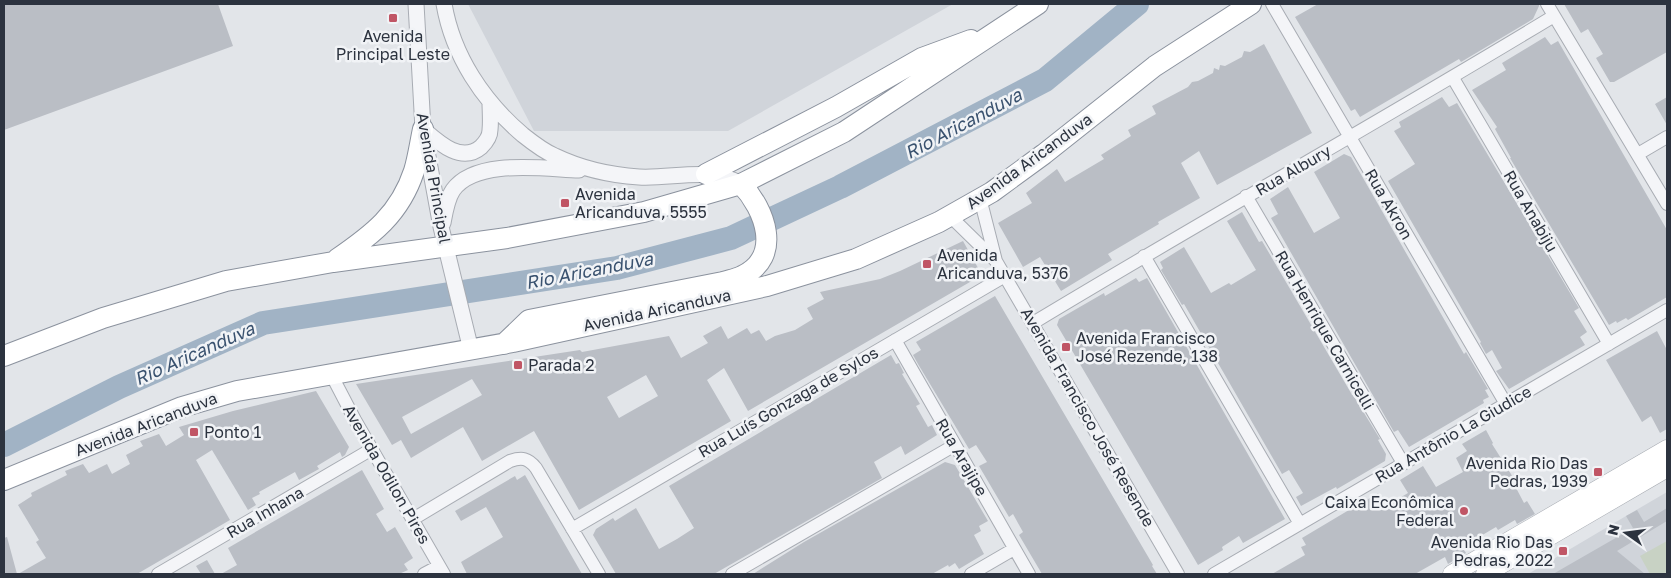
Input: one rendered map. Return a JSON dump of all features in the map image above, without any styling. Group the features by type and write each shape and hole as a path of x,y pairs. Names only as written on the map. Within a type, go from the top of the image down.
{"highway":[{"path":"4,356 103,318 226,282 333,262 448,254 507,238 644,212 745,189 844,132 1038,4"},
{"name":"Avenida Aricanduva","path":"4,480 182,407 236,391 504,344 767,286 856,259 950,216 992,192 1044,154 1156,66 1239,7"},
{"path":"706,174 836,106 922,58 971,40 990,36"},
{"path":"333,262 364,241 384,224 401,199 414,171 423,129"},
{"path":"504,344 529,320 723,282 742,276 754,268 762,257 766,242 765,225 759,207 745,189"}],"main road":[{"path":"1452,574 1667,449"},
{"path":"1484,574 1667,468"}],"street":[{"name":"Avenida Principal","path":"416,4 423,129 441,228 471,350"},
{"path":"444,4 448,24 460,55 472,78 490,102 512,125 553,156 593,171 611,175 641,177 721,175 745,189"},
{"name":"Rua Akron","path":"1272,4 1506,404"},
{"path":"1547,4 1667,204"},
{"name":"Rua Albury","path":"1033,323 1246,196 1452,78 1554,16"},
{"name":"Rua Anabiju","path":"1452,78 1609,344"},
{"path":"423,129 451,150 461,153 477,150 487,141 490,131 490,102"},
{"path":"1638,154 1667,138"},
{"path":"441,228 448,200 453,190 470,176 499,169 521,168 593,171"},
{"name":"Rua Henrique Carnicelli","path":"1246,196 1403,463"},
{"name":"Avenida Francisco José Resende","path":"980,198 996,261"},
{"name":"Avenida Francisco José Resende","path":"950,216 996,261 1178,574"},
{"path":"1144,256 1300,524"},
{"name":"Rua Luís Gonzaga de Sylos","path":"572,529 1005,276"},
{"name":"Rua Antônio La Giudice","path":"1214,574 1667,310"},
{"name":"Rua Arajipe","path":"895,340 1029,574"},
{"name":"Avenida Odilon Pires","path":"331,374 442,570"},
{"path":"732,574 955,445"},
{"name":"Rua Inhana","path":"158,574 372,449"},
{"path":"413,519 510,461 520,458 530,461 536,468 599,574"},
{"path":"971,574 1014,549"},
{"path":"424,574 442,570"}],"shaded area":[{"path":"468,4 953,4 728,131 534,131"},
{"path":"1667,492 1667,574 1528,574 1626,516"}],"green space":[{"path":"1667,541 1667,574 1650,574 1640,556"}],"building":[{"path":"4,4 218,4 233,46 4,130"},
{"path":"1318,4 1539,4 1539,6 1533,19 1461,62 1459,59 1360,117 1355,109 1351,111 1295,17"},
{"path":"1564,4 1667,4 1667,52 1614,82 1610,82 1596,58 1603,54 1588,29 1581,33"},
{"path":"1545,37 1551,45 1558,41 1667,230 1667,297 1628,320 1626,318 1609,325 1510,158 1495,129 1497,127 1472,90 1506,70 1502,63"},
{"path":"1264,44 1312,133 1217,185 1199,151 1181,163 1200,198 1108,254 1112,260 1061,291 1040,257 1023,267 998,223 1032,203 1026,193 1057,169 1065,182 1104,159 1101,155 1131,136 1128,130 1156,114 1152,106 1188,87 1192,82 1213,73 1214,68 1219,70 1220,65 1225,66 1242,57 1244,51 1250,52"},
{"path":"1442,97 1449,107 1457,103 1579,308 1574,311 1587,332 1580,337 1585,345 1509,389 1496,371 1502,368 1492,350 1486,354 1481,342 1388,181 1415,164 1394,131 1401,127 1399,122"},
{"path":"1667,97 1667,125 1655,104"},
{"path":"1344,154 1351,157 1464,354 1466,352 1488,389 1485,390 1489,397 1483,400 1484,403 1409,447 1398,430 1394,432 1271,218 1278,214 1270,199 1288,187 1314,233 1340,218 1314,172"},
{"path":"1242,212 1259,242 1262,241 1352,395 1380,439 1378,440 1386,454 1385,461 1337,489 1336,487 1301,506 1296,497 1303,493 1289,470 1282,474 1184,304 1182,305 1161,270 1163,268 1160,262 1184,247 1211,293 1229,283 1231,285 1256,270 1227,221"},
{"path":"963,241 982,275 748,411 724,368 707,380 731,421 579,510 534,431 482,461 463,427 411,458 401,440 392,445 356,384 580,350 582,352 669,336 681,358 708,343 703,336 721,326 728,339 747,328 751,334 759,330 766,341 795,330 813,319 807,308 824,299 820,292 880,279","holes":["646,375 658,396 619,418 607,397","472,379 482,395 411,434 402,417"]},
{"path":"1136,278 1139,282 1147,278 1285,519 1243,543 1239,536 1222,547 1223,550 1198,565 1057,325 1059,319 1104,293 1105,296"},
{"path":"995,296 1157,574 1042,574 1019,535 1023,532 1013,514 1009,517 979,466 987,462 976,445 969,449 918,364 913,355 921,350 916,342"},
{"path":"1657,331 1667,350 1667,429 1660,433 1651,416 1642,422 1606,360"},
{"path":"891,355 896,364 899,363 904,373 902,374 920,404 916,406 928,427 932,425 937,435 905,455 901,446 874,462 882,478 714,574 616,574 593,535 596,529 613,518 615,521 636,508 659,549 677,539 694,528 669,486"},
{"path":"316,391 349,447 342,457 340,452 317,466 319,469 299,480 295,472 259,492 260,494 252,498 256,505 248,510 212,450 196,460 230,520 137,574 18,574 46,558 36,542 39,540 18,505 32,496 31,493 67,475 65,471 83,464 89,473 107,464 112,474 130,464 126,455 143,446 140,441 159,434 166,446 184,435 179,427 233,411"},
{"path":"1486,430 1492,444 1516,482 1514,484 1524,503 1527,501 1535,514 1517,524 1515,520 1498,530 1496,527 1462,547 1466,553 1448,564 1445,557 1415,574 1272,574 1305,555 1301,547 1306,545 1302,538 1354,507 1378,493 1386,506 1408,493 1400,480 1423,466 1436,487 1463,472 1456,458 1467,451 1462,444"},
{"path":"945,462 955,465 988,521 979,526 981,531 974,535 984,554 959,569 955,563 932,574 753,574 804,542"},
{"path":"362,470 384,509 376,514 387,532 395,527 413,558 404,564 408,570 399,574 221,574 237,565 228,548"},
{"path":"525,475 582,574 467,574 461,562 503,537 486,507 461,521 455,511 515,476 517,480"},
{"path":"1667,508 1667,521 1617,551 1645,574 1553,574 1633,528 1626,516 1637,510 1644,522"},
{"path":"7,537 17,574 4,574 4,538"},
{"path":"207,560 215,574 201,574 196,566"}],"waterway":[{"name":"Rio Aricanduva","path":"4,445 119,387 263,323 617,268 731,238 840,187 1045,80 1137,4"}],"place":[{"name":"Avenida Principal Leste","path":"393,18"},
{"name":"Avenida Aricanduva, 5555","path":"565,203"},
{"name":"Avenida Aricanduva, 5376","path":"927,264"},
{"name":"Avenida Francisco José Rezende, 138","path":"1066,347"},
{"name":"Parada 2","path":"518,365"},
{"name":"Ponto 1","path":"194,432"},
{"name":"Avenida Rio Das Pedras, 1939","path":"1598,472"},
{"name":"Caixa Econômica Federal","path":"1464,511"},
{"name":"Avenida Rio Das Pedras, 2022","path":"1563,551"}]}
